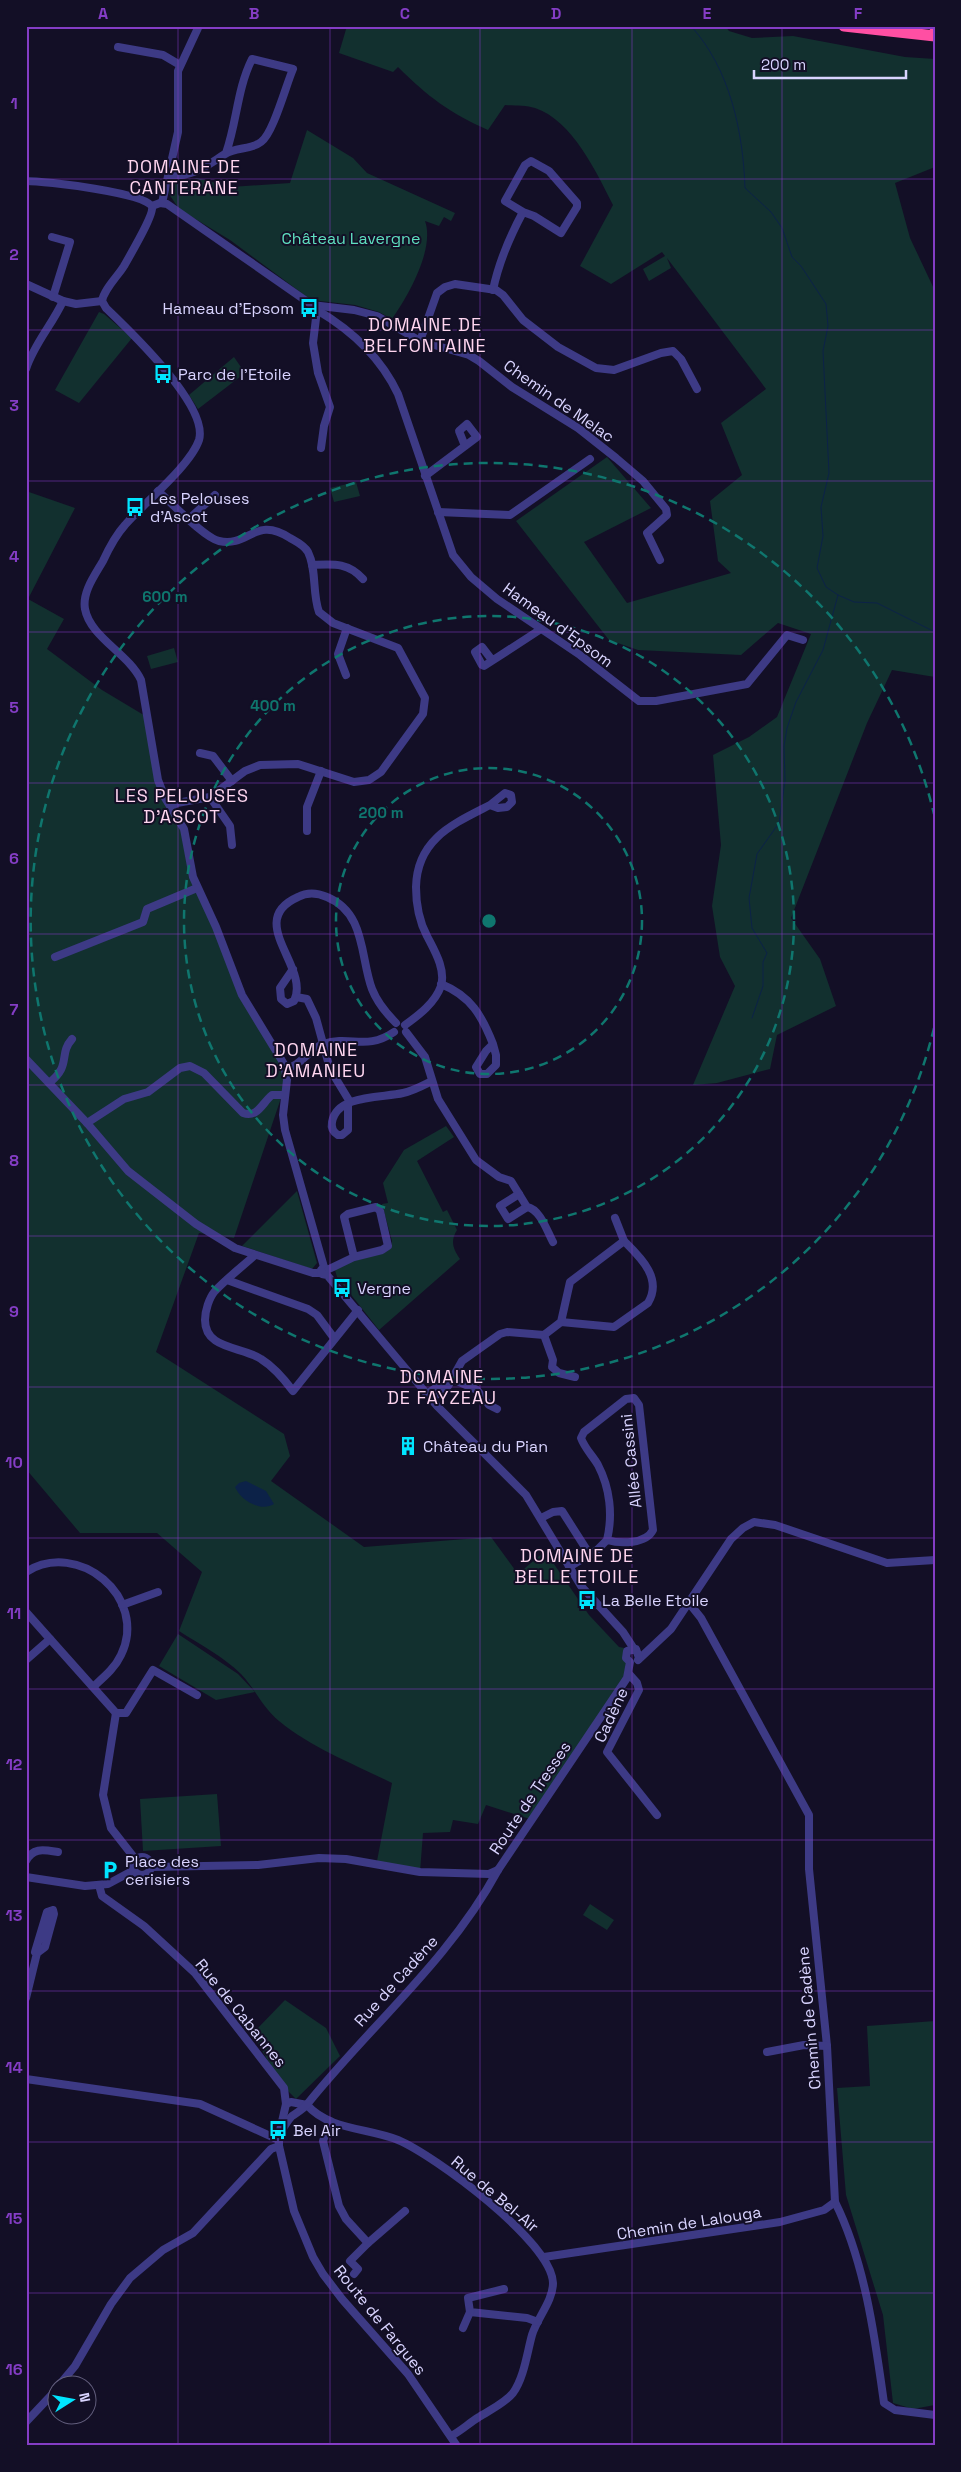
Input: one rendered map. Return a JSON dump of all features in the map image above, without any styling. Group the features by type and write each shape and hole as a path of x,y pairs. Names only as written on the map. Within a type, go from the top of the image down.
{"highway":[{"path":"844,26 935,36"}],"street":[{"path":"152,206 162,203 170,176 178,132 177,80 180,65 198,28"},
{"path":"118,47 163,55 180,65"},
{"path":"170,176 204,170 226,153 251,148 262,142 270,132 293,69 252,59 242,82 234,132 226,153"},
{"path":"531,161 549,171 576,203 577,207 561,232 534,216 523,212 505,201 525,165 531,161"},
{"path":"26,181 53,182 106,192 145,200 152,206 153,211 102,301"},
{"name":"Hameau d'Epsom","path":"162,203 191,220 317,308 374,356 388,372 398,394 453,555 471,577 497,599 542,629 640,701 656,701 747,684 787,636 803,640"},
{"path":"493,290 506,244 523,212"},
{"path":"52,237 70,242 53,297"},
{"path":"26,284 63,301 76,304 102,301"},
{"path":"420,341 437,293 445,286 455,284 493,290 504,296 523,320 544,337 596,368 614,370 661,352 672,351 681,359 697,389"},
{"path":"26,369 32,352 56,316 63,301"},
{"path":"102,301 106,308 142,343 166,372 196,413 200,426 196,446 182,465 114,538 89,587 85,604 86,613 93,626 134,668 141,680 156,772 162,792 184,829 189,864 197,888 216,927 242,995 278,1052 285,1069 283,1115 285,1130 326,1271 430,1396 522,1491 541,1518 569,1568 590,1555 607,1540"},
{"path":"317,308 313,343 318,373 330,407 324,426 321,448"},
{"name":"Chemin de Melac","path":"317,308 354,310 377,316 420,341 469,355 512,387 578,428 643,481 666,509 667,515 647,533 660,560"},
{"path":"425,476 465,446"},
{"path":"438,512 510,515 590,459"},
{"path":"158,491 211,539 225,542 263,529 274,529 305,547 312,565 319,612 328,620 398,648 425,698 423,714 381,772 369,780 354,782 298,764 266,764 249,768 210,797 177,803 171,807"},
{"path":"189,519 215,495"},
{"path":"312,565 340,563 355,570 363,579"},
{"path":"346,628 338,654 346,674"},
{"path":"492,660 542,629"},
{"path":"200,753 213,756 232,781"},
{"path":"307,831 307,806 321,771"},
{"path":"210,797 230,826 232,845"},
{"path":"394,1032 400,1035 421,1014 436,996 441,984 440,965 422,925 418,908 417,878 421,859 433,841 443,832 471,814 490,805"},
{"path":"59,958 143,922 150,908 197,888"},
{"path":"293,968 280,988 279,994 283,1002 287,1004 293,1002 296,997 298,980 293,968 278,939 277,921 284,906 306,894 322,895 335,900 346,910 357,929 365,954 372,989 384,1010 396,1024"},
{"path":"441,984 463,996 478,1010 493,1044"},
{"path":"296,997 307,999 316,1018 330,1069 349,1104 402,1093 432,1081"},
{"path":"396,1024 400,1022 425,1057 432,1081 447,1116 476,1160 499,1177 511,1182 528,1207 532,1208 539,1216 553,1242"},
{"path":"285,1069 298,1065 312,1050 323,1045 334,1042 372,1043 394,1032 396,1024"},
{"path":"49,1082 59,1075 64,1066 66,1046 72,1039"},
{"path":"26,1059 87,1123 128,1171 216,1238 235,1248 315,1274 326,1271 354,1257 382,1250 388,1246 380,1211 376,1207 348,1214 344,1217 354,1257"},
{"path":"87,1123 124,1099 148,1092 180,1068 190,1066 204,1073 243,1113 248,1114 257,1111 272,1095 285,1094"},
{"path":"519,1194 500,1206 508,1219 528,1207"},
{"path":"561,1322 614,1327 648,1302 653,1292 648,1266 624,1241 614,1218"},
{"path":"430,1396 448,1386 462,1361 500,1334 508,1332 544,1335 561,1322 570,1282 624,1241"},
{"path":"255,1255 214,1293 205,1314 205,1325 210,1337 221,1345 250,1353 260,1358 271,1366 294,1391 304,1381 334,1338 358,1310"},
{"path":"227,1280 308,1309 317,1315 334,1338"},
{"path":"544,1335 553,1360 552,1367 559,1373 575,1377"},
{"path":"453,1379 477,1390 489,1405 498,1409"},
{"name":"Allée Cassini","path":"634,1398 639,1405 653,1530 639,1542 607,1540 610,1519 608,1491 598,1465 581,1438 584,1432 626,1399 634,1398"},
{"path":"541,1518 553,1512 562,1511 590,1555"},
{"path":"634,1655 656,1646 690,1603 731,1539 743,1528 754,1522 775,1525 887,1563 935,1560"},
{"path":"26,1572 47,1563 68,1562 90,1568 105,1579 119,1595 126,1615 127,1636 122,1654 114,1668 94,1686"},
{"name":"Route de Tresses","path":"151,1867 258,1865 319,1858 346,1859 420,1872 488,1874 498,1870 629,1674 634,1655 626,1638 586,1593 569,1568"},
{"path":"122,1605 158,1592"},
{"name":"Chemin de Cadène","path":"690,1603 701,1618 809,1815 809,1869 827,2046 835,2202 845,2222 872,2320 884,2403 895,2410 935,2415"},
{"path":"26,1612 94,1686 116,1713 103,1794 111,1828 136,1860"},
{"path":"26,1660 50,1639"},
{"path":"116,1713 126,1713 153,1670 197,1696"},
{"name":"Cadène","path":"629,1674 637,1683 639,1690 607,1752 657,1814"},
{"path":"26,1861 30,1854 40,1850 58,1852"},
{"path":"142,1858 147,1859 151,1867 149,1872 144,1875 138,1874 134,1870 133,1864 136,1860 142,1858"},
{"path":"26,1877 85,1886 108,1884 134,1870"},
{"name":"Rue de Cadène","path":"307,2105 337,2067 440,1956 487,1890 498,1870"},
{"name":"Rue de Cabannes","path":"99,1885 102,1896 144,1926 195,1973 284,2088 286,2104"},
{"path":"26,1998 36,1953 47,1912 53,1910 54,1914 44,1947 36,1953"},
{"path":"26,1949 36,1953"},
{"path":"767,2052 804,2045 827,2046"},
{"path":"26,2079 200,2104 279,2140"},
{"path":"279,2140 286,2104 295,2111"},
{"path":"284,2113 295,2111 307,2105"},
{"name":"Rue de Bel-Air","path":"307,2105 314,2113 330,2121 396,2139 421,2154 452,2174 516,2225 544,2257 553,2283 518,2383 512,2393 450,2436"},
{"path":"68,2374 75,2366 111,2304 130,2278 163,2250 193,2233 279,2140 295,2111"},
{"path":"330,2121 323,2142 339,2206 346,2219 368,2243"},
{"name":"Route de Fargues","path":"279,2140 294,2211 323,2274 408,2374 457,2446"},
{"name":"Chemin de Lalouga","path":"544,2257 780,2222 824,2210 835,2202"},
{"path":"354,2274 358,2269 350,2261 405,2211"},
{"path":"463,2328 470,2312 467,2300 469,2298 504,2289"},
{"path":"470,2312 527,2318 538,2322"},
{"path":"26,2422 48,2399"}],"green space":[{"path":"347,26 725,26 729,31 752,38 793,36 905,57 935,59 935,167 895,183 910,238 935,291 935,677 892,670 867,723 791,918 820,959 836,1006 777,1035 770,1069 717,1083 693,1085 735,986 720,957 712,906 721,845 713,755 749,737 777,717 811,634 778,623 741,655 638,650 609,640 516,521 607,457 651,508 584,542 627,603 731,573 718,561 710,501 742,475 721,423 766,389 667,258 671,268 649,281 643,269 665,256 662,252 611,284 580,266 613,205 591,163 561,124 548,114 535,108 505,105 488,130 440,103 419,87 398,67 393,72 339,53"},
{"name":"Château Lavergne","path":"307,130 353,158 367,173 455,213 451,221 444,217 439,226 425,221 427,232 423,258 412,285 392,319 379,312 355,305 311,300 230,240 179,209 169,194 171,183 177,182 187,186 191,180 197,178 231,187 290,183"},
{"path":"99,312 104,314 132,338 79,403 55,390"},
{"path":"234,357 245,373 198,409 189,395"},
{"path":"356,482 360,496 334,502 330,488"},
{"path":"26,491 75,508 28,599 64,619 47,649 102,690 147,717 156,771 180,822 189,864 237,980 278,1052 287,1080 234,1238 199,1233 156,1352 284,1434 290,1456 271,1481 364,1547 491,1537 518,1574 545,1551 589,1615 619,1647 630,1649 628,1650 630,1671 533,1820 486,1805 478,1824 453,1820 450,1832 423,1833 420,1872 377,1861 392,1783 334,1755 292,1731 273,1716 241,1674 219,1656 179,1631 202,1572 157,1533 80,1533 26,1469"},
{"path":"174,648 178,662 151,669 147,656"},
{"path":"446,1126 454,1137 417,1161 443,1212 447,1210 457,1230 453,1245 460,1259 379,1330 337,1277 335,1270 350,1262 386,1252 391,1248 392,1241 382,1204 388,1203 383,1183 404,1150"},
{"path":"297,1191 317,1263 312,1269 242,1246"},
{"path":"178,1634 238,1674 255,1692 216,1700 159,1666"},
{"path":"217,1794 221,1846 143,1851 140,1799"},
{"path":"590,1904 614,1920 607,1930 583,1915"},
{"path":"285,2000 326,2028 340,2056 296,2099 284,2087 252,2034"},
{"path":"935,2021 935,2405 913,2409 893,2403 883,2315 846,2195 837,2088 870,2086 867,2026"}],"water":[{"path":"246,1481 266,1491 274,1504 263,1507 258,1506 242,1497 235,1487 239,1483"}],"waterway":[{"path":"691,26 716,61 725,81 737,123 744,166 745,188 771,212 782,228 792,257 801,266 826,304 828,326 823,351 829,473 821,507 823,536 817,568 826,587 838,595 854,602 877,603 935,632"},
{"path":"752,1018 763,986 763,962 767,953 752,928 749,898 757,854 779,823 785,781 784,746 787,728 796,702 823,650 838,595"}],"place":[{"name":"Hameau d'Epsom","path":"309,308"},
{"name":"Parc de l'Etoile","path":"163,374"},
{"name":"Les Pelouses d'Ascot","path":"135,507"},
{"name":"Vergne","path":"342,1288"},
{"name":"Château du Pian","path":"408,1446"},
{"name":"La Belle Etoile","path":"587,1600"},
{"name":"Place des cerisiers","path":"110,1870"},
{"name":"Bel Air","path":"278,2130"}],"district":[{"name":"DOMAINE DE CANTERANE","path":"184,176"},
{"name":"DOMAINE DE BELFONTAINE","path":"425,334"},
{"name":"LES PELOUSES D'ASCOT","path":"182,805"},
{"name":"DOMAINE D'AMANIEU","path":"316,1059"},
{"name":"DOMAINE DE FAYZEAU","path":"442,1386"},
{"name":"DOMAINE DE BELLE ETOILE","path":"577,1565"}]}
